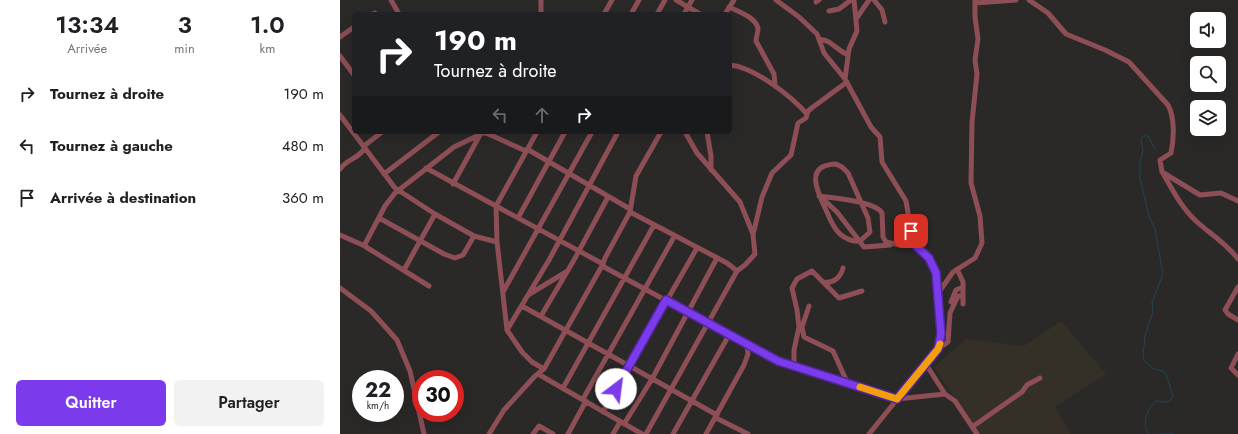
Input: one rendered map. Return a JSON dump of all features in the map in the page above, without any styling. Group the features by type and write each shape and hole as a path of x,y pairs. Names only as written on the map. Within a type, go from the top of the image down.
{"street":[{"path":"391,0 398,12"},
{"path":"541,0 541,12"},
{"path":"605,12 612,0"},
{"path":"632,12 639,0"},
{"path":"658,12 664,0"},
{"path":"676,0 697,12"},
{"path":"685,12 692,0"},
{"path":"726,12 734,0"},
{"path":"776,0 812,28 820,40 824,53 846,81 871,128 881,140 882,162 906,201 913,243 927,255 936,273 939,292 941,334 938,349"},
{"path":"829,11 839,9 851,0"},
{"path":"753,235 758,210 768,180 774,170 791,155 797,125 806,118 807,114 813,107 846,81 848,55 857,31 854,0"},
{"path":"856,20 869,0"},
{"path":"874,0 882,10 885,22"},
{"path":"939,292 957,269 975,258 981,248 983,238 980,216 972,183 972,122 977,74 975,60 978,39 975,17 975,1 1016,0"},
{"path":"1029,0 1048,13 1066,34 1105,50 1129,62 1168,105 1173,135 1171,153 1160,160 1162,172 1178,199 1196,221 1230,248 1238,258"},
{"path":"729,7 746,15 756,26 758,30 756,41 774,74 775,85"},
{"path":"340,37 352,28"},
{"path":"820,40 826,40 837,50 848,55"},
{"path":"340,56 352,72"},
{"path":"732,66 749,70 775,85 807,114"},
{"path":"340,115 352,130"},
{"path":"355,134 384,174 399,190 435,214 474,236 497,242"},
{"path":"340,169 345,162 358,158 365,147 380,134"},
{"path":"384,174 436,134"},
{"path":"365,246 391,197 454,147 482,134"},
{"path":"488,134 526,150 568,173 674,237 717,258 737,271"},
{"path":"536,134 496,206 497,242 508,330 522,352 532,362 544,369"},
{"path":"518,218 563,134"},
{"path":"503,292 591,134"},
{"path":"508,330 560,241 588,185 617,134"},
{"path":"489,434 504,410 544,369 603,264 630,210 636,176 660,134"},
{"path":"646,434 672,390 737,271 755,254 753,235 740,202 697,153 685,134"},
{"path":"706,134 711,156 711,170"},
{"path":"453,184 479,135"},
{"path":"836,164 848,173 861,203 870,222 870,229 868,235 860,241 850,240 839,234 833,226 819,196 815,183 816,174 821,167 836,164"},
{"path":"426,168 603,264 606,268 644,289 778,361 897,399 945,394"},
{"path":"1162,172 1200,195 1222,193 1238,201"},
{"path":"819,196 834,209 866,248 913,243"},
{"path":"819,196 861,203 881,211 884,240 895,244"},
{"path":"541,316 568,271 608,197"},
{"path":"404,270 435,214"},
{"path":"379,218 420,242 455,258 463,255 474,236"},
{"path":"562,388 654,225"},
{"path":"340,235 365,246 429,286"},
{"path":"568,434 607,354 674,237"},
{"path":"603,412 697,248"},
{"path":"613,434 652,378 669,344 717,258"},
{"path":"823,282 835,280 841,274 843,268"},
{"path":"957,269 962,277 963,304"},
{"path":"528,295 568,271"},
{"path":"794,366 794,350 799,327 793,286 797,279 811,271 814,271 840,298 862,291"},
{"path":"1238,287 1225,310 1228,314 1238,320"},
{"path":"340,288 371,311 397,340 410,371 416,391 416,403 424,434"},
{"path":"869,434 938,349 949,340 951,303 956,290 963,288"},
{"path":"951,309 958,296 963,296"},
{"path":"522,306 652,378 716,417 748,434"},
{"path":"809,306 802,327 804,337 833,351 847,382"},
{"path":"673,434 729,334"},
{"path":"706,434 744,365 748,354 747,344"},
{"path":"1238,354 1232,365 1233,371 1238,375"},
{"path":"924,366 929,369 945,394 955,401 977,434"},
{"path":"538,374 642,434"},
{"path":"972,427 1022,392 1027,385 1040,378"},
{"path":"533,434 539,426 553,434"}],"shaded area":[{"path":"1061,321 1106,374 1055,407 1071,434 979,434 934,367 966,339 1024,346"}],"waterway":[{"path":"1148,434 1145,425 1146,416 1150,408 1156,401 1167,402 1171,400 1173,396 1166,374 1163,371 1154,369 1145,362 1143,357 1145,336 1153,312 1152,302 1163,274 1155,229 1149,216 1140,178 1140,162 1143,151 1141,139 1143,136 1148,136 1155,149"},
{"path":"1160,434 1174,434"}],"slow traffic":[{"path":"860,387 897,399 938,349 940,344"}],"route":[{"path":"616,389 666,300 778,361 897,399 938,349 941,334 939,292 936,273 927,255 913,243 911,231"}]}
